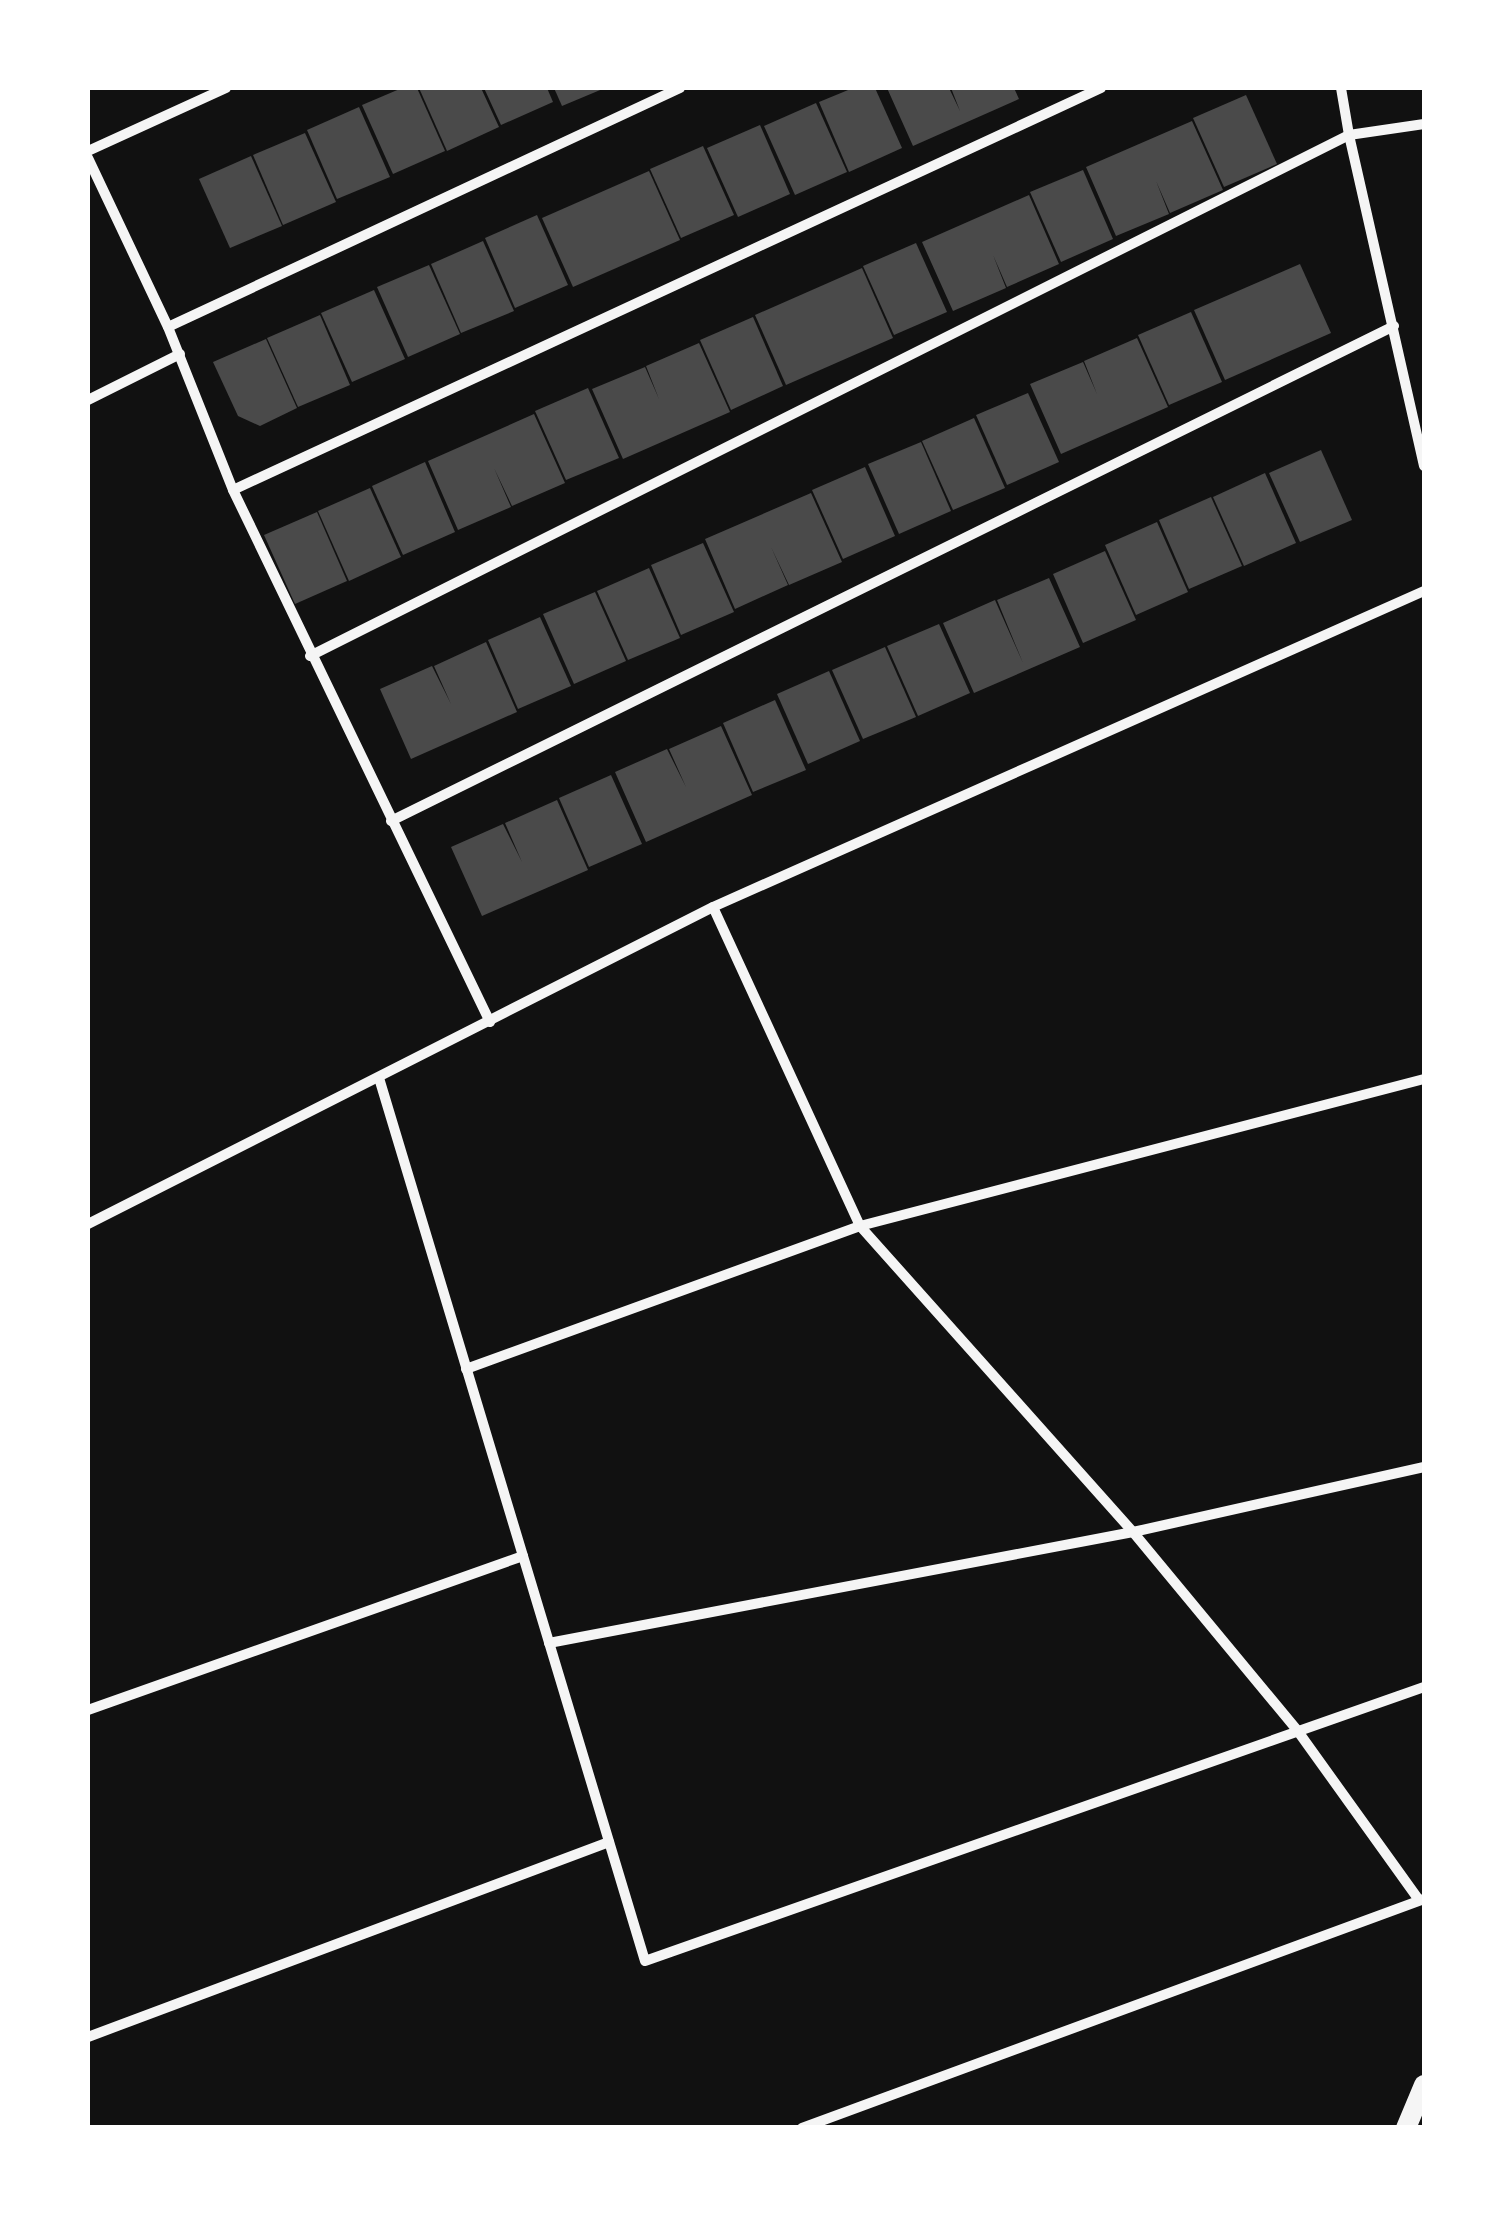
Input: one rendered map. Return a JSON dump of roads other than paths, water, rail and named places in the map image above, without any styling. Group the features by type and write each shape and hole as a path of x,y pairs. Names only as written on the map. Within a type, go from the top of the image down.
{"main road":[{"path":"1406,2128 1424,2085"}],"street":[{"path":"226,88 88,155 180,354 233,490 490,1022"},
{"path":"168,327 680,88"},
{"path":"233,490 1101,88"},
{"path":"1341,88 1348,134 1424,466"},
{"path":"310,656 1348,134 1424,124"},
{"path":"391,821 1394,326"},
{"path":"88,400 180,354"},
{"path":"88,1224 714,907 1424,591"},
{"path":"714,907 860,1226 1133,1532 1296,1730 1422,1900 802,2128"},
{"path":"379,1078 645,1960 1424,1687"},
{"path":"466,1368 860,1226 1424,1079"},
{"path":"549,1643 1133,1532 1424,1467"},
{"path":"88,1710 523,1556"},
{"path":"88,2037 609,1842"}]}
